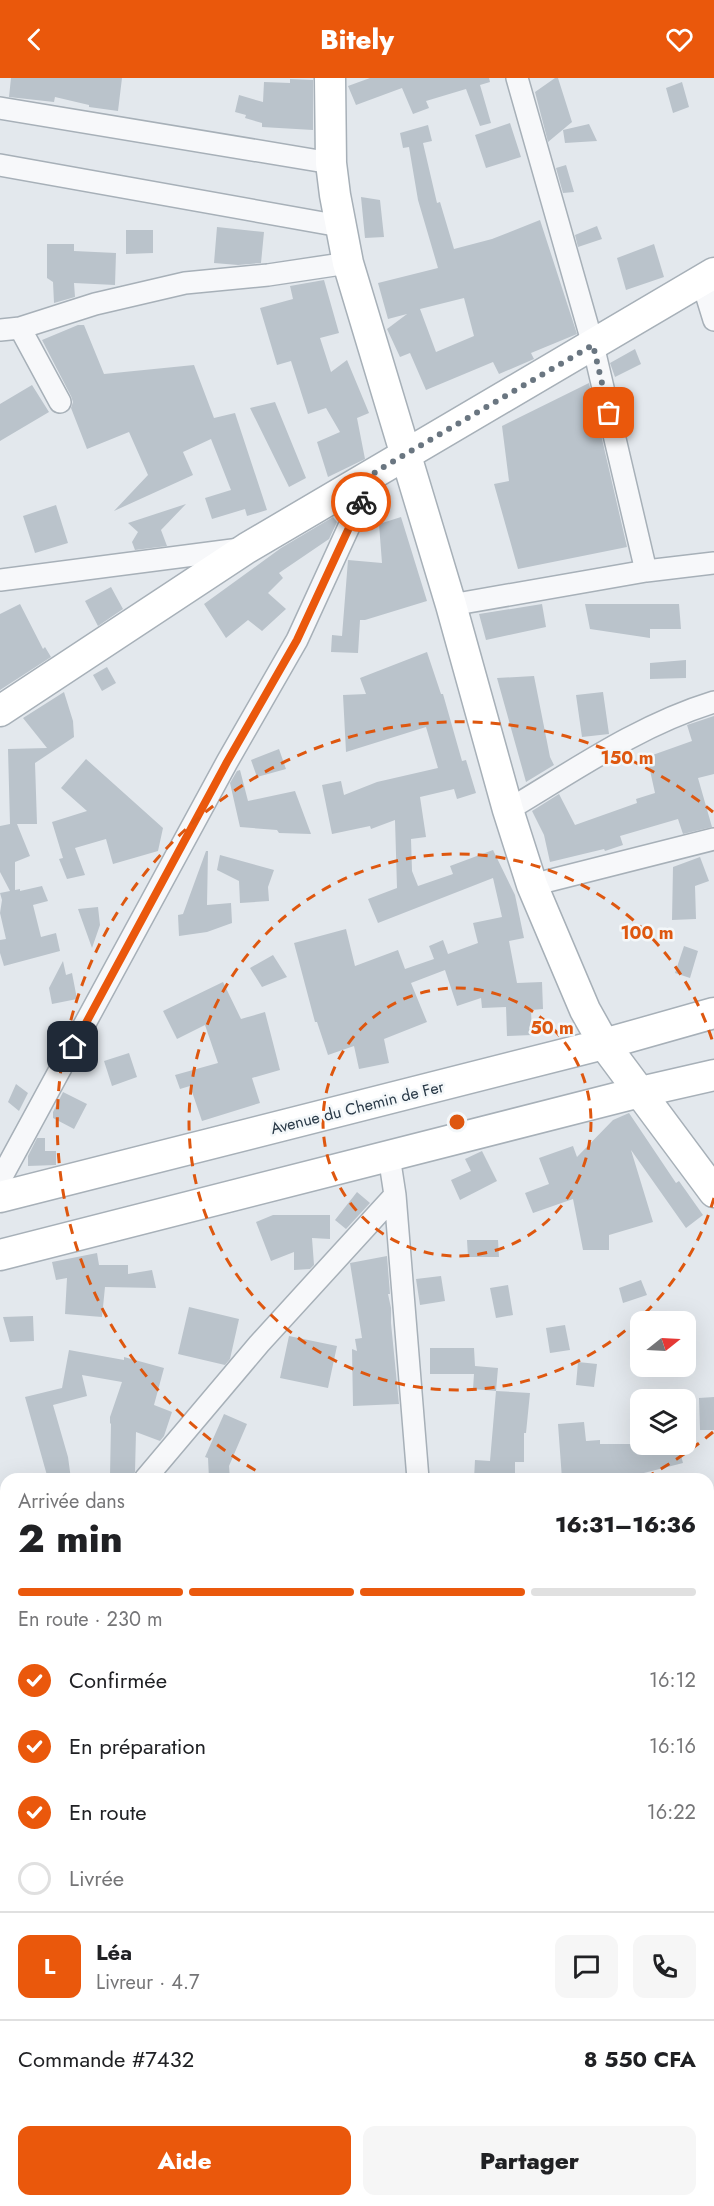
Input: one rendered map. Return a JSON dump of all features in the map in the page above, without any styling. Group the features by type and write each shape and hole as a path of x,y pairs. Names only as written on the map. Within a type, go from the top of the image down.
{"main road":[{"path":"330,78 331,163 348,263 532,885 569,975 604,1044 714,1192"},
{"path":"0,711 247,548 708,277"},
{"name":"Avenue du Chemin de Fer","path":"0,1197 604,1044 714,1013"},
{"path":"0,1255 640,1092 714,1076"}],"street":[{"path":"517,78 593,345 646,571"},
{"path":"0,108 331,163"},
{"path":"0,165 340,226"},
{"path":"60,402 10,329 95,304 185,283 215,278 268,275 348,263"},
{"path":"708,277 714,320"},
{"path":"0,1180 227,762 297,640 375,472"},
{"path":"0,580 247,548"},
{"path":"451,605 646,571 714,563"},
{"path":"508,810 632,735 691,709 714,702"},
{"path":"532,885 714,839"},
{"path":"389,1156 395,1195 418,1473"},
{"path":"150,1473 259,1344 395,1195"}],"building":[{"path":"11,78 122,78 118,111 89,107 89,105 55,97 54,102 9,97"},
{"path":"370,78 489,78 490,82 480,85 491,123 480,126 466,89 426,101 429,108 413,114 402,88 356,105 348,86"},
{"path":"558,78 572,122 548,142 535,92"},
{"path":"290,79 313,80 313,130 262,127 262,123 235,112 239,95 263,102 264,82 290,83"},
{"path":"682,82 689,107 673,113 666,88"},
{"path":"510,123 521,157 486,168 475,135"},
{"path":"589,124 597,141 565,143 563,130"},
{"path":"428,125 432,141 423,143 437,203 440,202 454,249 492,239 540,220 577,334 531,353 534,359 499,374 493,362 426,390 410,353 400,357 387,329 407,314 388,319 378,283 438,268 418,200 409,147 403,148 400,133","holes":["464,298 474,336 436,352 420,309"]},
{"path":"566,165 574,192 563,193 556,168"},
{"path":"361,197 380,200 384,237 365,238"},
{"path":"597,226 602,239 578,247 575,235"},
{"path":"217,227 264,232 261,263 238,265 214,263"},
{"path":"126,230 153,230 153,253 126,254"},
{"path":"47,244 74,244 74,251 116,253 115,285 74,283 75,297 54,303 53,282 47,278"},
{"path":"654,244 664,277 626,290 617,258"},
{"path":"324,280 339,333 320,338 331,372 347,360 369,413 357,418 365,459 328,477 317,442 340,432 326,408 308,414 291,361 277,365 260,308 293,299 290,286"},
{"path":"78,325 84,325 104,374 194,365 214,418 235,413 267,510 247,516 245,509 212,519 205,498 231,490 211,439 183,452 193,475 114,511 148,475 129,432 87,449 71,408 73,402 71,396 42,340"},
{"path":"635,349 641,364 615,377 610,363"},
{"path":"589,383 627,547 518,569 494,484 509,481 502,426"},
{"path":"32,385 49,412 0,441 0,404"},
{"path":"275,402 306,478 289,487 250,408"},
{"path":"186,504 161,530 167,546 135,550 132,542 138,532 128,523"},
{"path":"56,505 68,543 35,553 23,516"},
{"path":"333,517 337,522 329,539 279,573 283,578 268,593 286,609 262,631 248,620 226,638 204,604 281,548"},
{"path":"401,517 427,601 360,620 358,653 331,652 332,635 342,636 348,560 382,563 379,524"},
{"path":"111,587 123,609 98,626 85,601"},
{"path":"20,604 43,649 45,647 51,657 0,690 0,614"},
{"path":"542,604 546,627 486,640 479,614"},
{"path":"585,604 679,604 681,629 650,629 650,638 590,629"},
{"path":"427,652 441,694 443,694 462,761 466,760 476,793 457,799 454,789 420,797 426,837 411,839 412,871 418,886 453,874 450,866 493,850 515,895 524,938 509,941 517,983 542,982 543,1009 531,1010 532,1035 507,1036 506,1007 482,1008 481,998 457,1006 445,970 411,983 427,1022 384,1039 389,1063 359,1069 354,1046 328,1055 317,1022 315,1022 294,943 346,929 355,966 398,950 405,969 434,959 429,946 443,940 448,954 478,943 473,923 502,917 493,878 378,923 368,899 397,888 395,820 371,829 370,826 332,834 322,785 341,781 344,795 377,782 438,768 426,727 346,752 343,695 366,694 360,678"},
{"path":"686,660 686,678 650,679 650,663"},
{"path":"107,667 116,683 102,691 93,675"},
{"path":"534,676 550,757 554,765 526,782 497,678"},
{"path":"64,692 73,721 74,737 35,763 37,824 17,824 30,856 15,862 15,890 42,886 48,901 33,905 41,937 56,933 60,951 4,966 0,953 0,940 6,939 0,913 2,900 0,893 10,891 0,872 0,826 10,824 8,749 47,748 23,718"},
{"path":"603,692 609,734 582,737 576,695"},
{"path":"714,716 714,774 698,778 712,827 683,834 678,819 620,836 623,845 550,862 544,835 532,811 559,794 575,825 637,803 636,799 655,793 647,757 692,741 687,725"},
{"path":"279,749 286,769 257,777 251,760"},
{"path":"86,759 163,828 158,851 113,864 106,839 75,848 85,875 67,879 59,859 63,858 52,822 87,811 61,788"},
{"path":"240,770 248,801 295,791 311,834 279,833 277,830 240,827 230,783"},
{"path":"206,851 208,851 207,905 231,903 232,923 207,932 179,936 178,915 183,914"},
{"path":"220,855 274,870 268,887 269,901 240,903 239,881 217,870"},
{"path":"700,857 709,881 695,886 696,919 672,920 673,867"},
{"path":"98,907 100,925 92,948 78,909"},
{"path":"684,946 698,951 690,978 675,973"},
{"path":"273,955 287,977 262,987 250,968"},
{"path":"63,961 66,975 72,973 77,999 52,1004 49,988"},
{"path":"223,982 241,1019 265,1012 280,1070 252,1078 260,1103 202,1121 190,1086 180,1089 175,1075 218,1063 205,1025 177,1039 163,1011"},
{"path":"129,1053 137,1077 112,1086 104,1061"},
{"path":"16,1084 28,1093 19,1111 8,1102"},
{"path":"63,1092 87,1104 74,1129 53,1118 53,1112"},
{"path":"629,1113 676,1183 679,1181 703,1215 686,1228 631,1150 653,1222 609,1235 609,1250 583,1250 573,1199 533,1213 525,1193 549,1184 539,1158 573,1146 577,1157 613,1120"},
{"path":"37,1138 45,1138 45,1151 56,1151 56,1165 28,1166 28,1156"},
{"path":"482,1151 497,1181 460,1200 451,1180 471,1171 465,1159"},
{"path":"357,1192 370,1203 346,1229 335,1220"},
{"path":"273,1215 330,1215 330,1239 312,1238 314,1265 310,1269 294,1270 294,1252 271,1261 256,1222"},
{"path":"467,1240 498,1240 499,1257 468,1257"},
{"path":"97,1253 99,1265 128,1265 128,1274 152,1270 156,1288 105,1287 102,1317 65,1314 67,1278 56,1280 52,1262"},
{"path":"387,1256 390,1294 388,1294 399,1404 353,1406 352,1349 357,1351 355,1339 362,1338 350,1263"},
{"path":"441,1276 445,1301 420,1305 416,1279"},
{"path":"641,1280 647,1295 623,1303 619,1288"},
{"path":"508,1285 513,1315 496,1318 490,1288"},
{"path":"189,1307 239,1319 230,1359 225,1365 178,1354"},
{"path":"33,1316 34,1341 10,1342 3,1317"},
{"path":"565,1325 570,1350 550,1353 546,1328"},
{"path":"289,1336 337,1346 328,1388 280,1378"},
{"path":"430,1348 474,1348 475,1366 498,1368 496,1391 473,1389 474,1374 430,1374"},
{"path":"69,1350 124,1360 124,1357 164,1368 154,1405 172,1412 164,1436 160,1441 136,1432 134,1473 110,1473 110,1417 122,1382 82,1375 87,1396 53,1405 68,1457 70,1473 46,1473 25,1397 62,1388"},
{"path":"578,1362 597,1364 594,1387 576,1385"},
{"path":"496,1391 530,1393 526,1433 524,1433 524,1462 515,1462 515,1473 474,1473 475,1460 490,1461"},
{"path":"714,1397 714,1430 700,1430 699,1398"},
{"path":"224,1414 247,1424 229,1466 230,1473 209,1473 208,1458 205,1457"},
{"path":"584,1422 586,1441 600,1440 600,1444 630,1444 630,1455 681,1455 683,1463 644,1473 562,1473 558,1424"}],"way so far":[{"path":"361,502 375,472 593,345 609,413"}],"route":[{"path":"73,1047 227,762 297,640 361,502"}]}
